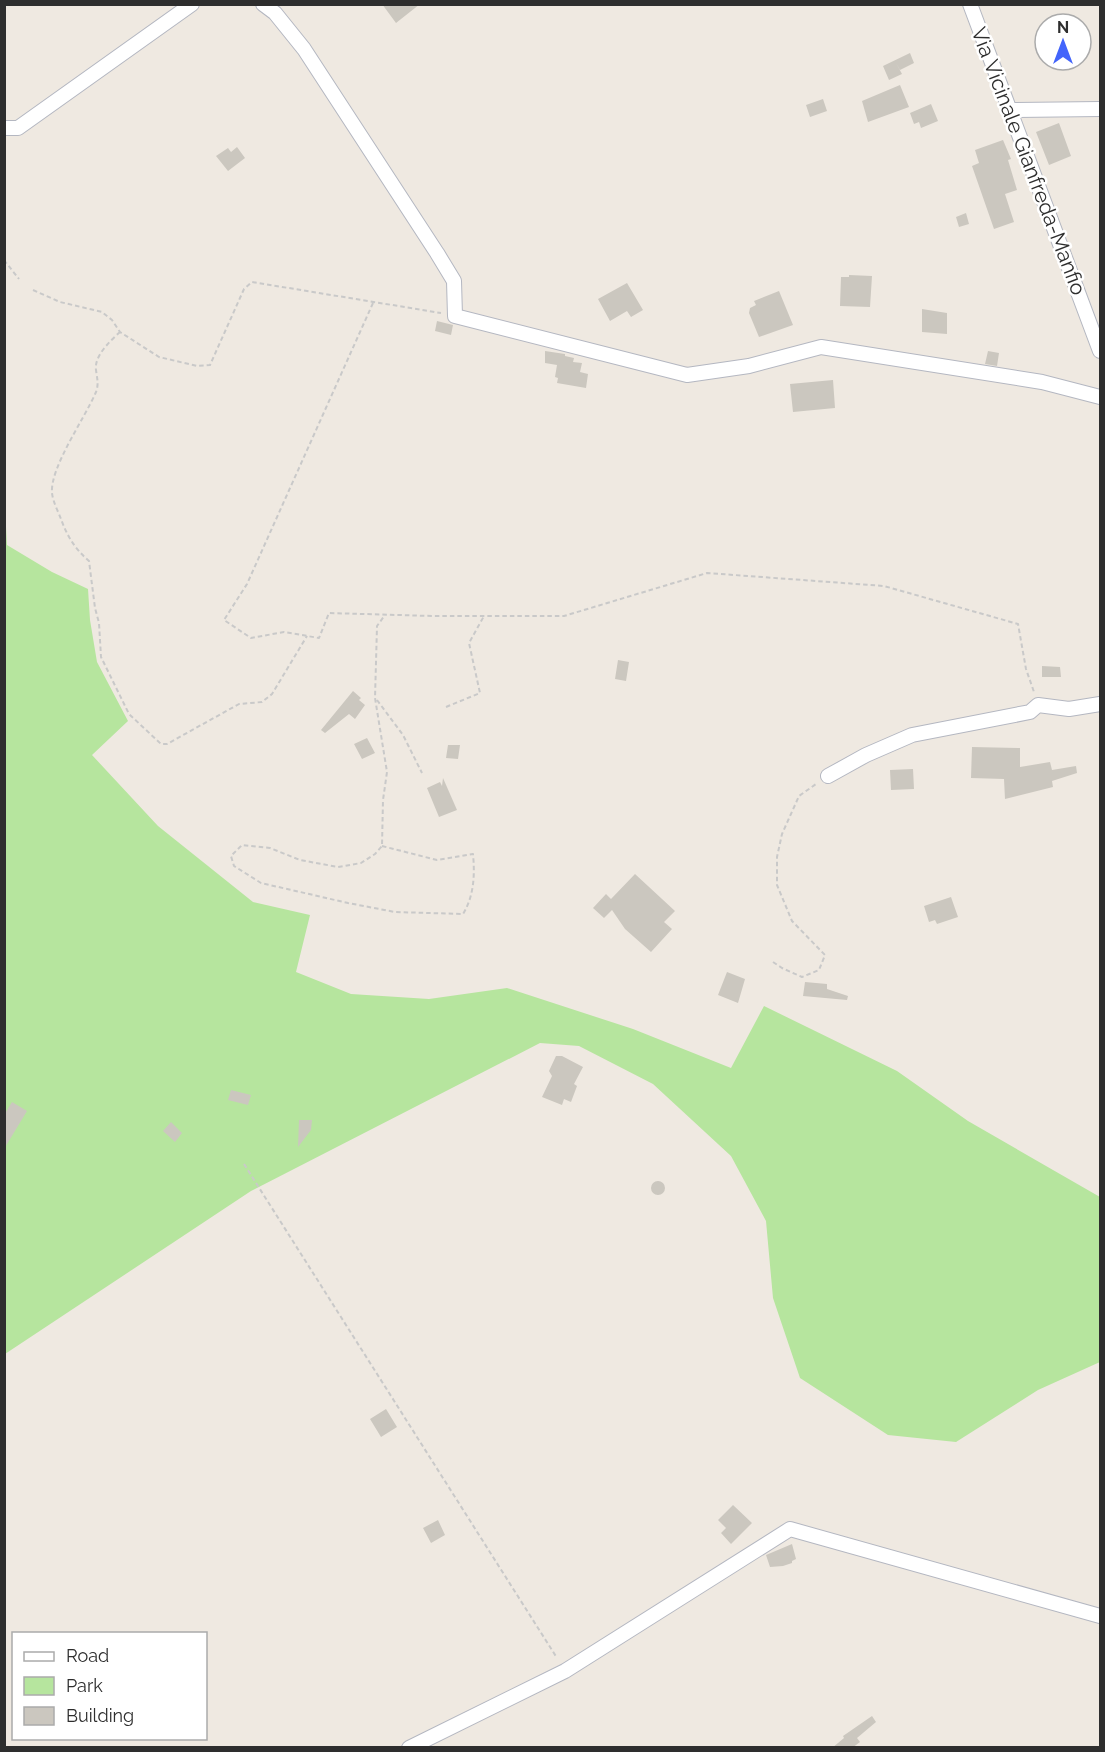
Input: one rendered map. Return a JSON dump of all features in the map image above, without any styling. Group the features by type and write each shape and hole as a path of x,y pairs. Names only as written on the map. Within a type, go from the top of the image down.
{"street":[{"path":"4,128 18,128 192,4"},
{"path":"263,4 275,13 304,50 437,253 454,281 455,316 687,375 749,366 821,347 1042,382 1101,397"},
{"name":"Via Vicinale Gianfreda-Manfio","path":"970,4 1101,351"},
{"path":"1010,110 1101,109"},
{"path":"828,776 866,755 912,735 1030,712 1038,705 1069,709 1101,704"},
{"path":"410,1748 565,1671 790,1529 1101,1616"}],"path":[{"path":"4,260 19,279"},
{"path":"33,290 60,302 102,312 112,320 120,333 159,357 197,366 210,365 244,289 252,282 455,316"},
{"path":"373,303 247,584 224,620 251,638 284,632 319,638 329,613 564,615 707,573 884,586 1017,624 1026,669 1038,705"},
{"path":"120,333 102,352 95,368 98,378 97,390 77,432 70,437 54,478 52,493 70,540 79,553 89,561 102,657 129,714 161,744 167,744 239,704 262,702 272,694 307,636"},
{"path":"382,846 437,860 473,854 475,875 468,905 463,914 395,912 261,883 234,866 231,856 242,844 270,848 300,860 338,867 361,863 375,854 382,846 382,800 387,772 375,698 377,626 385,615"},
{"path":"446,707 480,693 469,643 484,616"},
{"path":"375,698 404,735 422,773"},
{"path":"773,962 782,969 802,977 819,970 825,955 792,921 777,885 777,858 782,834 799,796 828,776"},
{"path":"244,1164 565,1671"}],"green space":[{"path":"4,490 7,545 52,572 88,589 90,620 97,662 128,721 92,755 158,826 253,902 310,915 296,972 351,994 429,999 507,988 633,1029 731,1068 764,1006 897,1071 968,1121 1100,1197 1100,1362 1038,1390 956,1442 888,1435 800,1378 773,1298 766,1221 731,1156 653,1084 579,1046 540,1043 251,1191 5,1354"}],"building":[{"path":"382,4 420,4 396,23"},
{"path":"910,53 914,63 900,70 896,63 902,74 889,80 883,66"},
{"path":"900,85 909,107 868,122 862,101"},
{"path":"823,99 827,111 810,117 806,105"},
{"path":"931,104 938,121 921,128 919,122 914,124 910,113"},
{"path":"1059,123 1071,156 1049,165 1036,132"},
{"path":"1003,140 1011,159 1008,160 1017,190 1005,194 1014,222 994,229 972,166 979,163 975,150"},
{"path":"237,147 245,158 228,171 216,156 228,148 231,152"},
{"path":"966,213 969,224 959,227 956,217"},
{"path":"849,275 872,276 870,307 840,306 841,277 849,277"},
{"path":"627,283 643,310 631,317 627,311 610,321 598,299"},
{"path":"779,291 793,325 759,337 749,313 750,308 756,305 754,301"},
{"path":"922,309 947,313 947,334 922,332"},
{"path":"437,321 453,325 451,335 435,331"},
{"path":"545,351 565,354 565,356 574,358 573,362 582,363 580,372 588,374 586,388 557,383 558,378 555,377 557,365 545,363"},
{"path":"988,351 999,353 997,366 985,364"},
{"path":"833,380 835,408 793,412 790,384"},
{"path":"618,660 629,662 626,681 615,679"},
{"path":"1042,666 1060,667 1061,677 1042,677"},
{"path":"353,691 365,705 355,719 349,714 325,733 321,730"},
{"path":"367,738 375,753 362,759 354,744"},
{"path":"448,745 460,745 458,759 446,758"},
{"path":"972,747 1020,748 1020,767 1050,762 1052,770 1076,766 1077,773 1052,781 1053,787 1005,799 1004,779 971,778"},
{"path":"913,769 914,789 891,790 890,770"},
{"path":"443,778 457,810 439,817 427,788 440,782 442,786"},
{"path":"635,874 675,911 664,922 672,929 651,952 625,929 612,910 604,918 593,908 606,894 611,899"},
{"path":"951,897 958,917 937,924 935,920 929,922 924,906"},
{"path":"727,972 745,979 738,1003 718,995"},
{"path":"805,982 827,984 827,989 848,996 847,1000 803,996"},
{"path":"556,1056 562,1056 583,1067 574,1084 577,1086 571,1102 564,1099 562,1105 542,1097 552,1076 549,1071"},
{"path":"231,1090 251,1095 248,1105 228,1100"},
{"path":"12,1102 27,1111 4,1149 4,1115"},
{"path":"299,1120 312,1120 311,1130 298,1147"},
{"path":"171,1122 182,1133 175,1142 163,1131"},
{"path":"658,1181 663,1183 665,1188 663,1193 658,1195 653,1193 651,1188 653,1183"},
{"path":"386,1409 397,1427 381,1437 370,1419"},
{"path":"733,1505 752,1523 731,1544 721,1533 726,1528 718,1520"},
{"path":"438,1520 445,1535 431,1543 423,1528"},
{"path":"792,1544 796,1559 783,1566 770,1567 766,1555"},
{"path":"872,1716 876,1722 857,1738 860,1742 852,1748 832,1748 844,1738 843,1736"}]}
